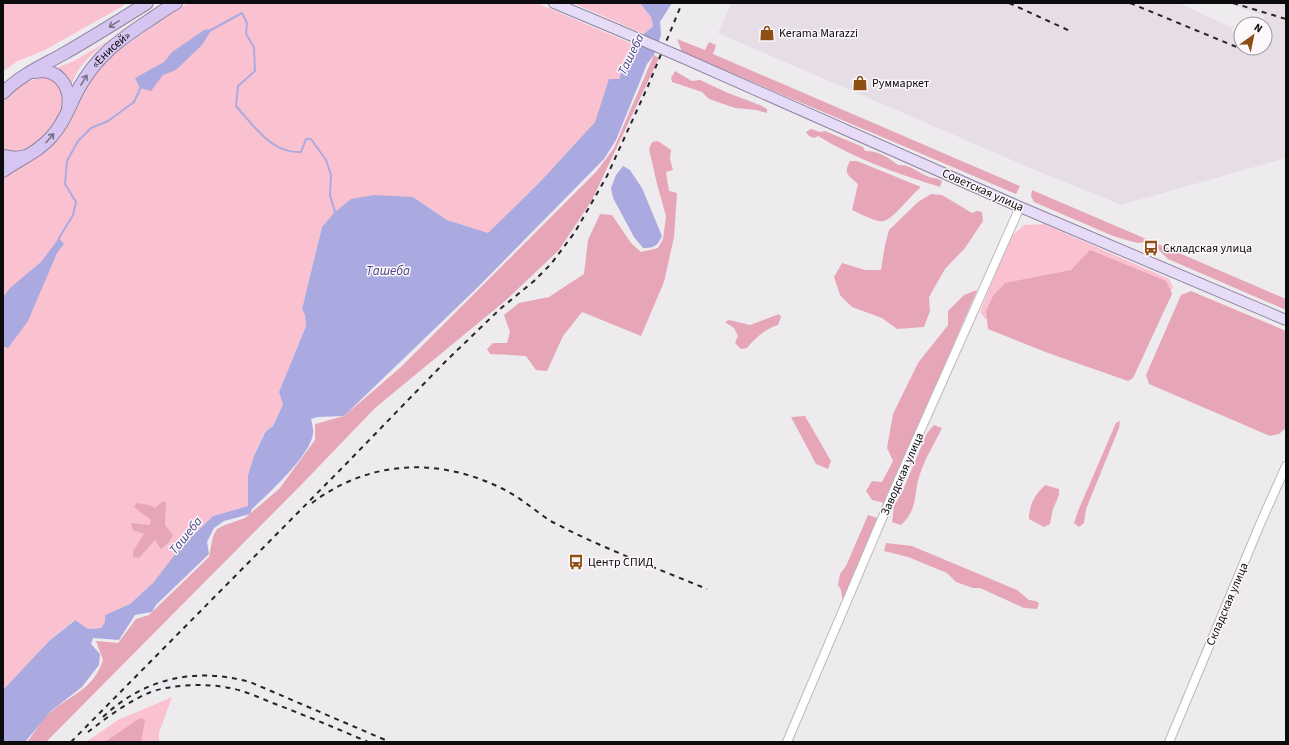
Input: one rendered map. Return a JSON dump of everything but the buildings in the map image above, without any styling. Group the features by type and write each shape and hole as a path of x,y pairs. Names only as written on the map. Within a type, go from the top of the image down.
{"highway":[{"name":"«Енисей»","path":"3,93 17,80 147,3"},
{"name":"«Енисей»","path":"3,172 45,144 53,135 66,115 79,89 105,52 122,38 176,3"},
{"name":"«Енисей»","path":"32,72 45,71 56,75 63,81 68,91 66,115"},
{"path":"3,156 16,158 27,156"}],"main road":[{"name":"Советская улица","path":"554,3 681,57 1020,207 1286,320"},
{"path":"3,86 17,80"}],"street":[{"name":"Заводская улица","path":"787,742 898,481 1020,207"},
{"name":"Складская улица","path":"1169,742 1286,466"}],"shaded area":[{"path":"3,3 125,3 123,6 45,50 18,61 3,71"},
{"path":"189,3 537,3 637,46 626,60 619,79 609,80 595,122 539,183 488,234 447,220 413,197 322,227 302,309 305,315 306,326 279,392 283,403 273,426 264,432 254,456 248,475 248,506 213,516 179,549 153,583 130,604 105,615 105,622 101,628 88,629 74,620 49,641 3,690 3,177 49,150 58,140 69,123 84,90 96,71 111,56 177,9"},
{"path":"573,3 640,3 651,17 653,26 644,34"},
{"path":"731,3 1179,3 1232,28 1233,56 1273,56 1273,16 1264,16 1227,3 1286,3 1286,158 1121,205 1035,170 718,33"},
{"path":"111,39 87,59 78,71 71,86 68,80 60,72 54,69 74,61"},
{"path":"677,39 705,50 709,42 716,45 713,54 1020,186 1016,194 682,52"},
{"path":"654,55 659,58 592,200 559,250 505,301 375,408 301,485 46,742 27,742 48,714 82,690 94,678 103,660 96,641 118,643 136,619 149,615 209,557 213,536 217,529 245,518 279,489 315,440 315,424 344,416 401,367 596,172 614,148"},
{"path":"675,71 692,81 700,80 728,93 760,105 767,109 767,113 756,110 735,108 709,99 702,92 672,82 671,78"},
{"path":"42,78 51,79 59,84 62,91 63,100 61,109 53,127 42,140 28,149 16,153 3,151 3,102 15,89 25,83"},
{"path":"811,129 820,132 825,131 863,147 865,151 879,153 898,165 910,167 929,177 936,178 942,181 940,187 908,177 862,159 818,136 814,138 809,136 806,132"},
{"path":"658,141 671,150 670,159 673,170 666,172 669,191 677,193 674,237 664,282 641,336 582,312 563,336 547,371 536,370 526,356 490,354 487,349 493,343 507,343 510,332 504,315 519,303 549,297 584,274 588,240 600,214 612,215 631,243 641,252 658,248 663,239 666,216 649,149 652,142"},
{"path":"850,161 857,161 921,187 888,219 881,221 873,219 852,210 858,184 847,172"},
{"path":"1032,190 1286,299 1286,310 1168,259 1155,246 1146,242 1138,243 1113,236 1034,202 1031,196"},
{"path":"931,194 942,195 972,213 977,211 982,212 983,221 965,248 945,269 929,297 930,311 924,327 897,329 882,318 852,307 840,295 834,277 842,263 865,270 881,270 889,230 918,202"},
{"path":"1044,224 1169,279 1173,287 1134,374 1128,377 985,319 980,312 1003,253 1012,236 1024,225"},
{"path":"1090,250 1166,281 1172,294 1133,378 1128,381 1048,353 988,329 986,311 993,296 1005,283 1071,270"},
{"path":"977,290 885,503 872,500 866,491 872,481 882,482 893,461 887,448 893,414 918,363 948,325 948,311 964,295"},
{"path":"1191,291 1286,331 1286,428 1279,434 1270,436 1149,384 1146,375 1181,295"},
{"path":"779,314 781,317 778,325 761,334 747,348 741,349 735,343 738,336 734,328 725,322 729,320 750,325"},
{"path":"805,416 831,461 828,469 816,464 791,417"},
{"path":"1120,421 1119,428 1086,509 1084,523 1079,527 1074,523 1078,511 1116,423"},
{"path":"934,425 942,428 922,468 911,513 901,525 892,522 894,506 903,490 927,433"},
{"path":"1045,485 1059,489 1059,495 1053,509 1050,524 1044,527 1029,519 1033,500"},
{"path":"163,501 166,503 165,525 173,535 169,542 161,549 155,540 139,558 133,557 133,551 144,534 133,530 131,523 150,525 151,520 134,507 137,503 149,505 155,508"},
{"path":"868,515 877,518 849,592 843,602 841,590 838,585 840,574 846,566"},
{"path":"886,543 912,546 1017,590 1029,600 1039,603 1037,609 1024,608 980,588 973,588 956,582 947,573 908,557 884,551"},
{"path":"172,697 159,733 159,742 86,742 118,720"},
{"path":"140,718 145,720 141,742 105,742"}],"water":[{"name":"Ташеба","path":"640,3 672,3 660,22 661,35 654,55 647,64 616,140 604,159 478,287 344,416 318,417 311,419 313,434 304,453 287,474 252,509 250,514 224,521 214,528 207,542 209,554 156,605 152,612 135,615 119,640 93,638 91,644 100,654 99,665 82,687 51,711 25,742 3,742 3,690 49,641 75,620 88,629 101,628 105,622 105,615 130,604 153,583 179,549 213,516 248,506 248,475 254,456 265,432 273,426 283,404 279,392 306,326 305,315 302,309 322,227 335,212 351,199 374,195 413,197 447,220 488,233 539,183 595,122 609,79 619,79 626,60 644,34 653,26 651,17"},
{"path":"212,29 202,45 176,70 163,75 151,91 140,88 135,78 164,62 172,52 204,30"},
{"path":"623,166 630,170 642,188 662,236 659,242 653,247 643,248 634,237 613,198 611,188 616,175"},
{"path":"59,238 64,244 57,253 28,321 8,348 3,346 3,297 10,288 41,262"}],"waterway":[{"path":"211,30 242,13 247,23 246,34 254,47 255,71 238,86 236,106 264,137 281,148 301,152 306,139 311,139 326,160 331,175 330,195 335,212"},
{"path":"59,238 73,215 76,202 65,184 67,161 78,141 91,128 108,121 134,102 141,87"}],"railway":[{"path":"71,742 445,362 500,309 534,281 551,264 575,232 607,176 648,86 682,3"},
{"path":"1009,3 1070,31"},
{"path":"1130,3 1233,46"},
{"path":"1233,3 1286,19"},
{"path":"312,503 334,489 357,478 380,471 404,468 429,468 453,471 477,478 507,491 551,521 585,538 707,589"},
{"path":"103,717 136,693 153,685 172,679 191,676 210,676 250,682 390,742"},
{"path":"88,732 131,702 146,694 176,686 210,685 236,689 248,693 368,742"}],"place":[{"name":"Kerama Marazzi","path":"767,33"},
{"name":"Руммаркет","path":"860,83"},
{"name":"Складская улица","path":"1151,248"},
{"name":"Центр СПИД","path":"576,562"}]}
